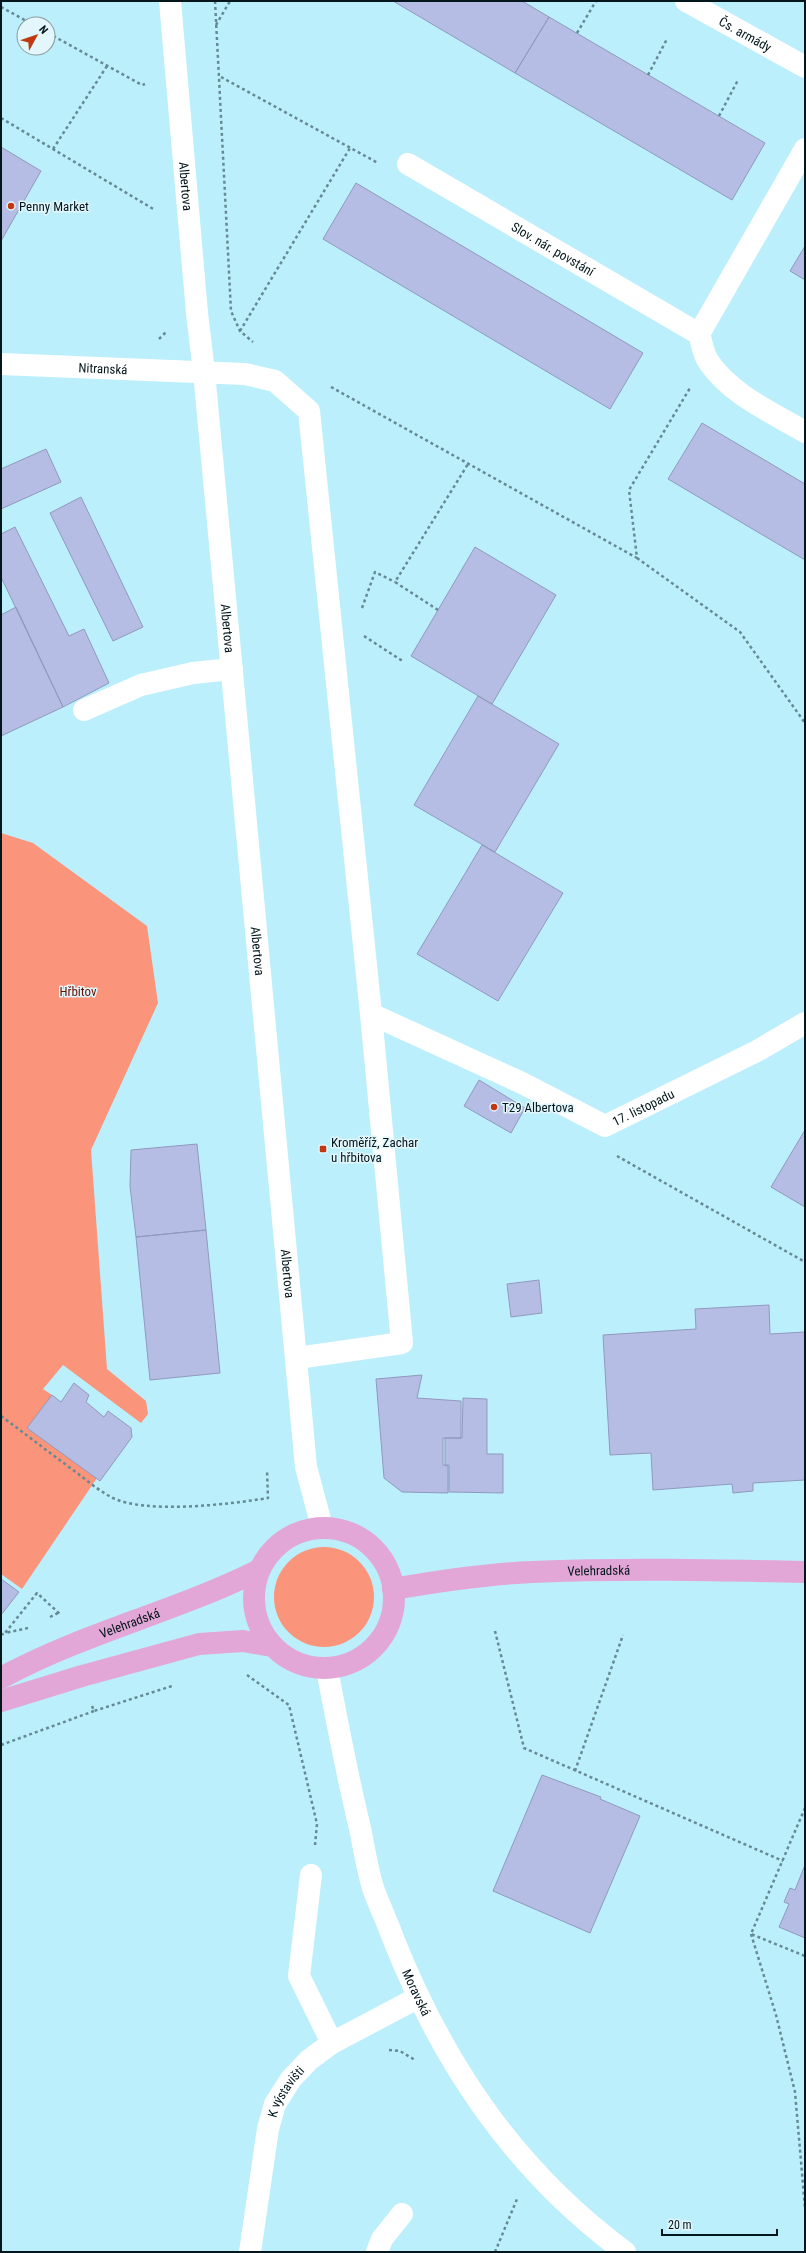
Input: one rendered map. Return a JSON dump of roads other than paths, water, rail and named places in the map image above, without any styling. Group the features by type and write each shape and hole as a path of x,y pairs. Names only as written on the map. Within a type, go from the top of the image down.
{"main road":[{"path":"322,1527 345,1530 365,1540 380,1554 391,1574 394,1589 393,1618 384,1638 368,1654 349,1665 327,1669 307,1667 288,1659 272,1646 260,1629 255,1610 254,1590 259,1570 269,1553 284,1539 303,1530 322,1527"},
{"name":"Velehradská","path":"1,1678 72,1644 214,1592 259,1570"},
{"name":"Velehradská","path":"394,1589 442,1581 531,1572 628,1570 805,1572"},
{"path":"1,1701 82,1676 199,1644 243,1641 272,1646"}],"street":[{"name":"Albertova","path":"170,1 197,313 204,372 306,1467 322,1527"},
{"name":"Čs. armády","path":"686,1 712,8 805,67"},
{"path":"805,148 699,334 707,359 722,378 743,396 805,432"},
{"name":"Slov. nár. povstání","path":"408,164 699,334"},
{"name":"Nitranská","path":"1,364 204,372"},
{"path":"204,372 245,374 275,381 309,411 371,1014 402,1343 297,1358"},
{"path":"84,710 141,685 193,673 232,669"},
{"name":"17. listopadu","path":"371,1014 522,1083 605,1126 757,1051 805,1024"},
{"name":"Moravská","path":"327,1669 346,1773 373,1888 419,1998 467,2085 524,2161 560,2198 626,2252"},
{"path":"311,1875 299,1976 332,2043"},
{"name":"K výstavišti","path":"250,2252 264,2155 275,2104 291,2079 309,2060 332,2043 419,1998"},
{"path":"377,2252 382,2239 402,2214"}],"place":[{"name":"Penny Market","path":"11,206"},
{"name":"T29 Albertova","path":"494,1107"},
{"name":"Kroměříž, Zachar u hřbitova","path":"323,1149"}],"park label":[{"name":"Hřbitov","path":"78,991"}]}
